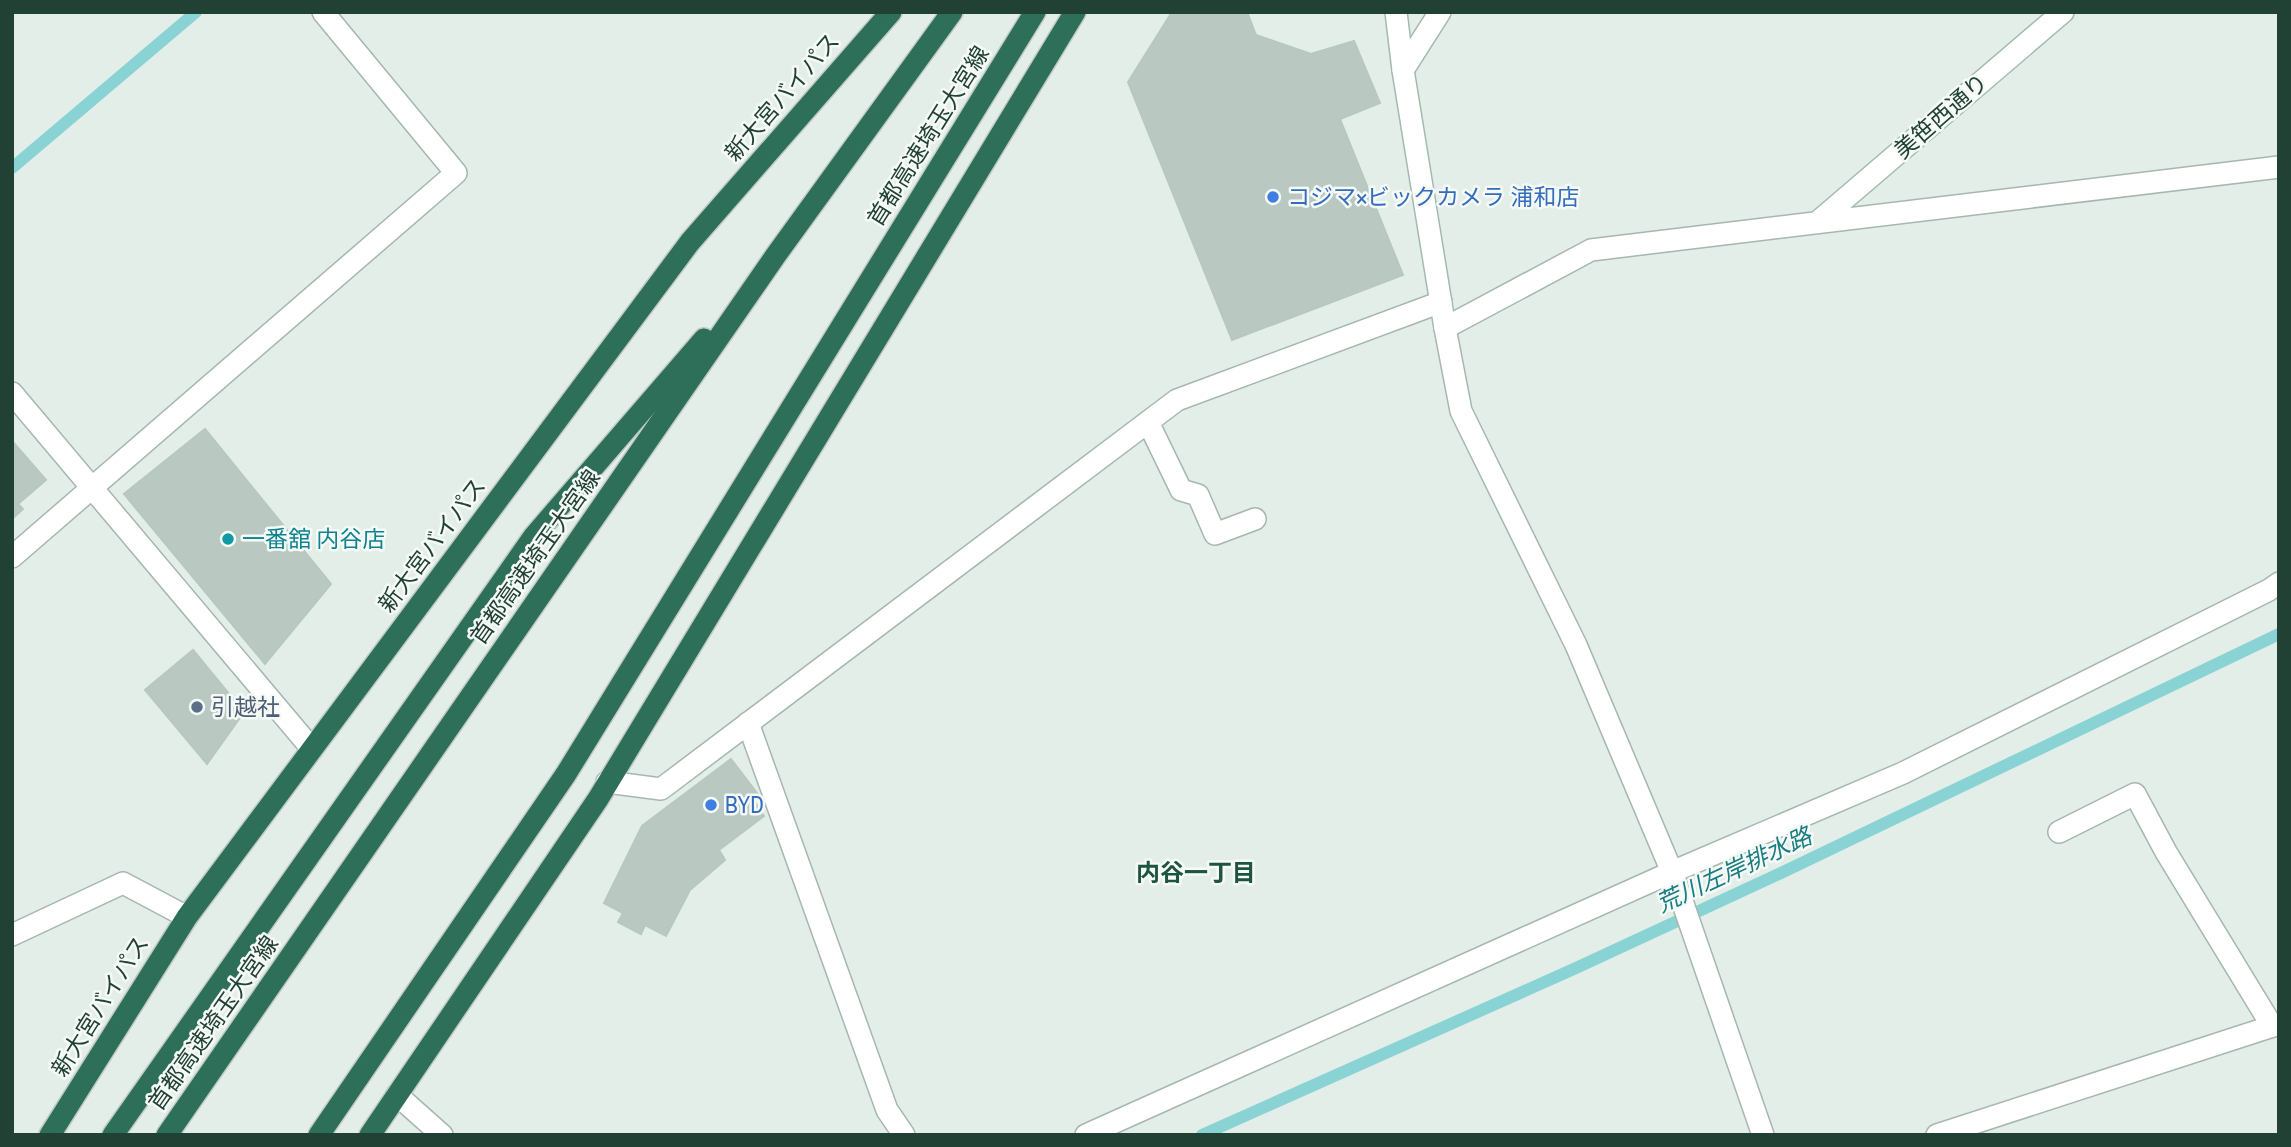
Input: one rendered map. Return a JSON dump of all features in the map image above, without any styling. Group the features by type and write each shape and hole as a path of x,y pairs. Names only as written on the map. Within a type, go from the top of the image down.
{"highway":[{"name":"新大宮バイパス","path":"50,1135 187,917 690,242 891,12"},
{"name":"首都高速埼玉大宮線","path":"167,1135 776,255 952,12"},
{"name":"首都高速埼玉大宮線","path":"319,1135 566,774 1035,12"},
{"path":"370,1135 598,799 1076,12"},
{"path":"113,1135 534,536 776,255"}],"street":[{"path":"12,557 456,173 323,12"},
{"path":"1396,12 1445,328 1461,411 1576,645 1675,882 1763,1135"},
{"path":"1403,70 1440,12"},
{"name":"美笹西通り","path":"1820,220 2063,12"},
{"path":"1445,328 1591,250 1820,220 2279,167"},
{"path":"607,782 661,789 1177,400 1441,302"},
{"path":"12,393 312,748"},
{"path":"1149,422 1181,490 1198,495 1215,534 1255,519"},
{"path":"1086,1135 1675,882 1903,773 2279,583"},
{"path":"748,723 887,1110 904,1135"},
{"path":"1937,1135 2275,1025 2166,852 2135,794 2059,832"},
{"path":"12,935 123,883 187,917"},
{"path":"397,1095 442,1135"}],"building":[{"name":"コジマ×ビックカメラ 浦和店","path":"1172,12 1247,12 1256,35 1311,54 1354,41 1380,103 1340,119 1403,275 1232,340 1128,82"},
{"name":"一番舘 内谷店","path":"205,429 331,584 265,664 124,494"},
{"path":"12,441 46,480 18,504 23,509 12,519"},
{"path":"193,650 244,712 207,764 145,690"},
{"path":"731,759 760,797 754,801 764,816 719,850 725,860 690,890 666,936 645,925 641,934 618,922 623,913 604,903 642,826"}],"waterway":[{"path":"12,168 196,12"},
{"name":"荒川左岸排水路","path":"1202,1135 1781,873 2279,634"}],"place":[{"name":"コジマ×ビックカメラ 浦和店","path":"1273,197"},
{"name":"一番舘 内谷店","path":"228,539"},
{"name":"引越社","path":"197,707"},
{"name":"BYD","path":"711,805"}],"district":[{"name":"内谷一丁目","path":"1196,873"}]}
